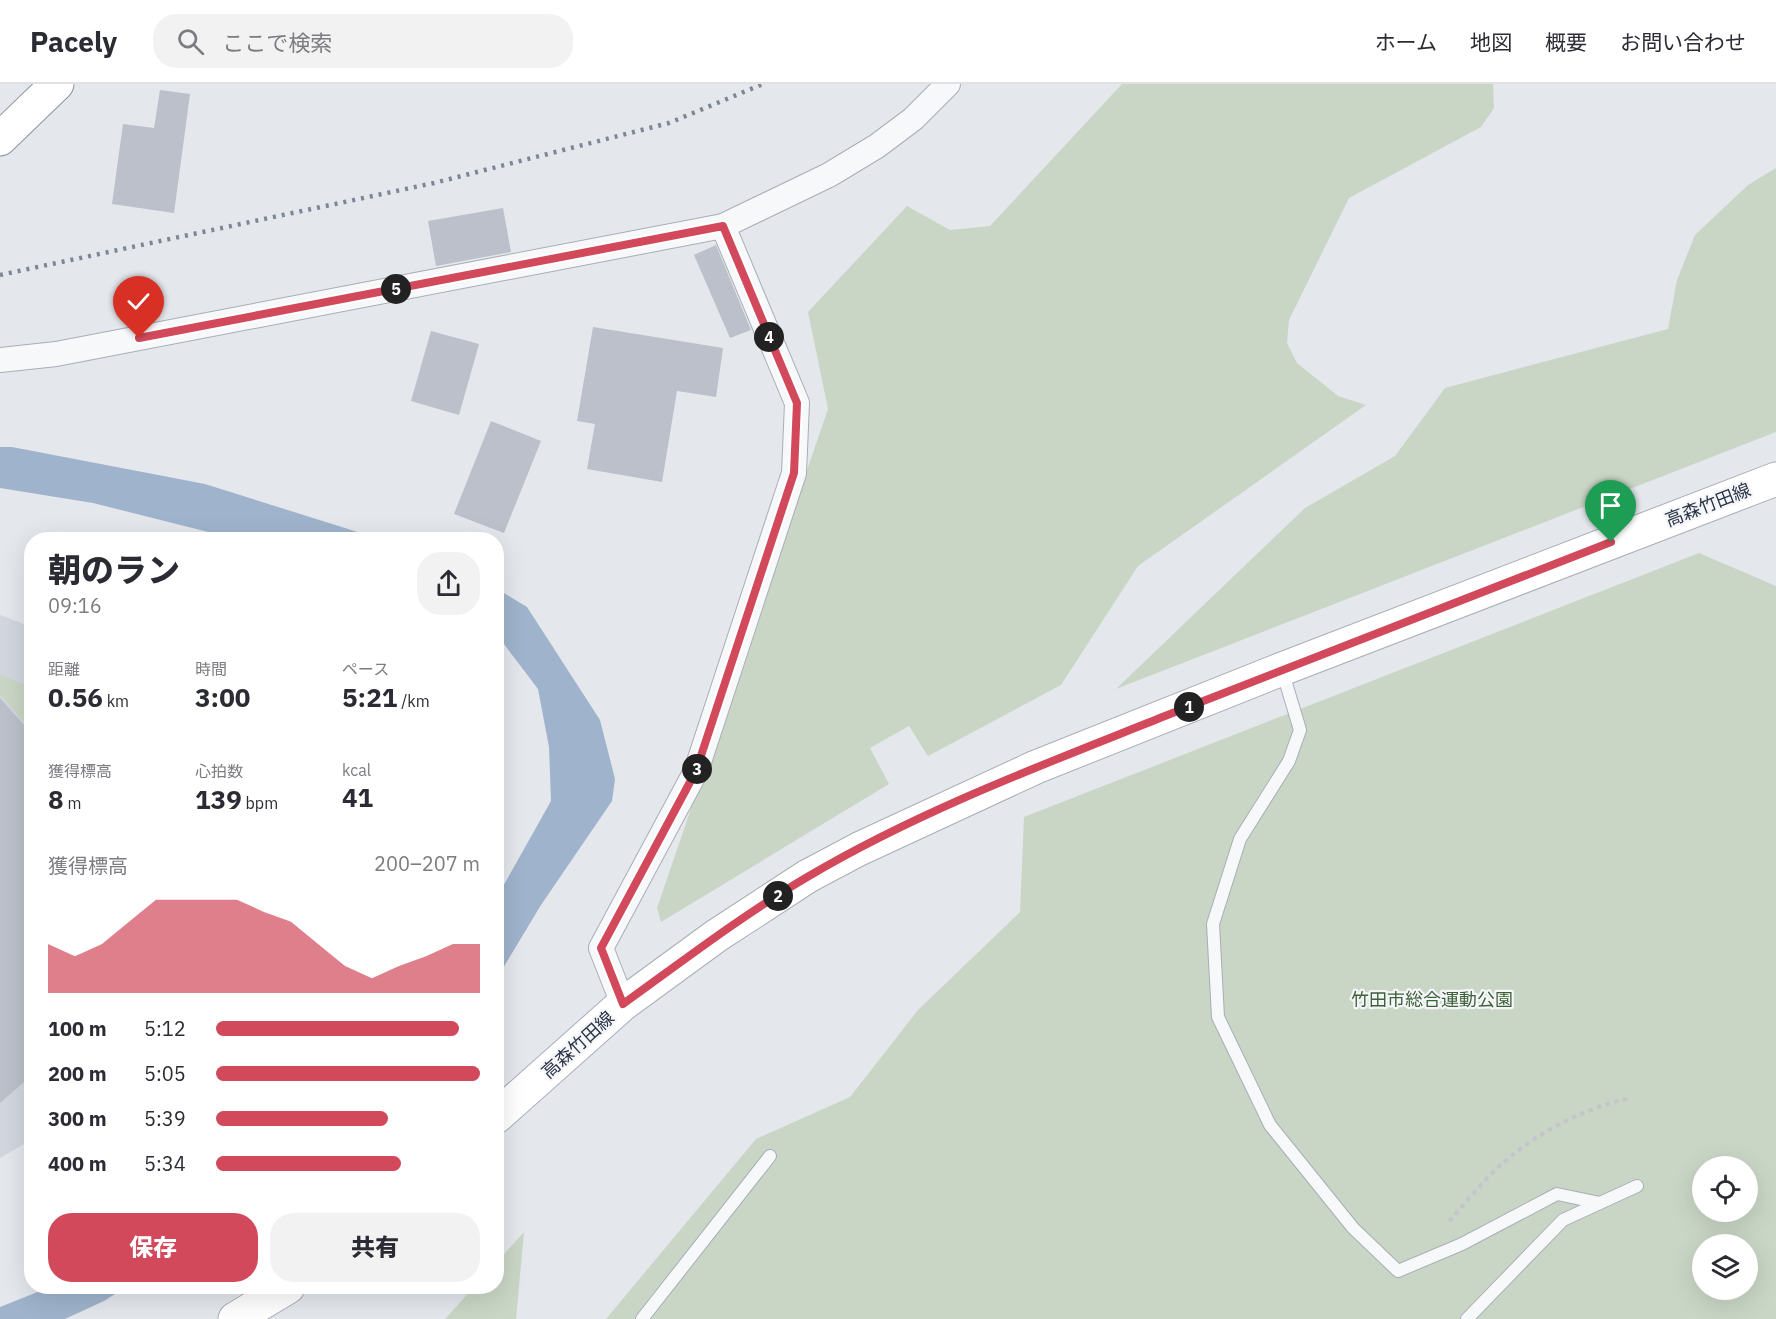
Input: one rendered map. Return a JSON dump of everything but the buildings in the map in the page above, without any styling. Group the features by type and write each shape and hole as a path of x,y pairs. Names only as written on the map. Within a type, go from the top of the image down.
{"main road":[{"path":"0,139 57,84"},
{"name":"高森竹田線","path":"504,1110 623,1004 716,936 808,876 860,849 1036,767 1282,669 1776,479"},
{"path":"235,1319 276,1294"}],"street":[{"path":"0,360 56,354 723,226 829,175 877,146 913,119 948,84"},
{"path":"623,1004 601,948 696,771 794,473 797,403 723,226"}],"lane":[{"path":"1282,669 1300,730 1289,761 1240,839 1213,924 1218,1017 1270,1125 1353,1228 1398,1271 1462,1244 1557,1194 1600,1203"},
{"path":"642,1319 770,1155"},
{"path":"1467,1319 1563,1220 1637,1186"}],"path":[{"path":"1449,1221 1503,1162 1548,1129 1603,1104 1630,1098"}],"shaded area":[{"path":"0,615 24,624 24,1144 0,1158"}],"green space":[{"path":"1122,84 1493,84 1494,108 1481,127 1349,198 1289,320 1287,343 1297,363 1338,396 1366,405 1138,566 1061,685 928,756 909,726 870,748 889,784 661,922 657,908 828,409 808,312 907,206 950,230 990,226"},
{"path":"1776,168 1776,432 1116,689 1305,508 1395,456 1445,388 1668,329 1677,280 1695,235 1748,185"},
{"name":"竹田市総合運動公園","path":"1699,553 1776,586 1776,1319 606,1319 756,1139 850,1097 918,1010 1020,912 1024,817"},
{"path":"0,675 24,684 24,722 0,694"},
{"path":"524,1232 516,1319 445,1319 468,1294 504,1294 504,1254"}],"water":[{"path":"0,447 12,447 205,484 358,532 208,532 93,503 0,488"},
{"path":"504,593 527,607 600,720 615,779 612,801 541,905 504,966 504,885 551,801 549,747 538,689 504,644"},
{"path":"32,1294 115,1294 65,1319 0,1319 0,1307"}],"railway":[{"path":"0,275 434,183 669,123 763,84"}],"route":[{"path":"139,338 723,226 797,403 794,473 696,771 601,948 623,1004 716,936 808,876 920,819 1036,767 1611,542"}]}
